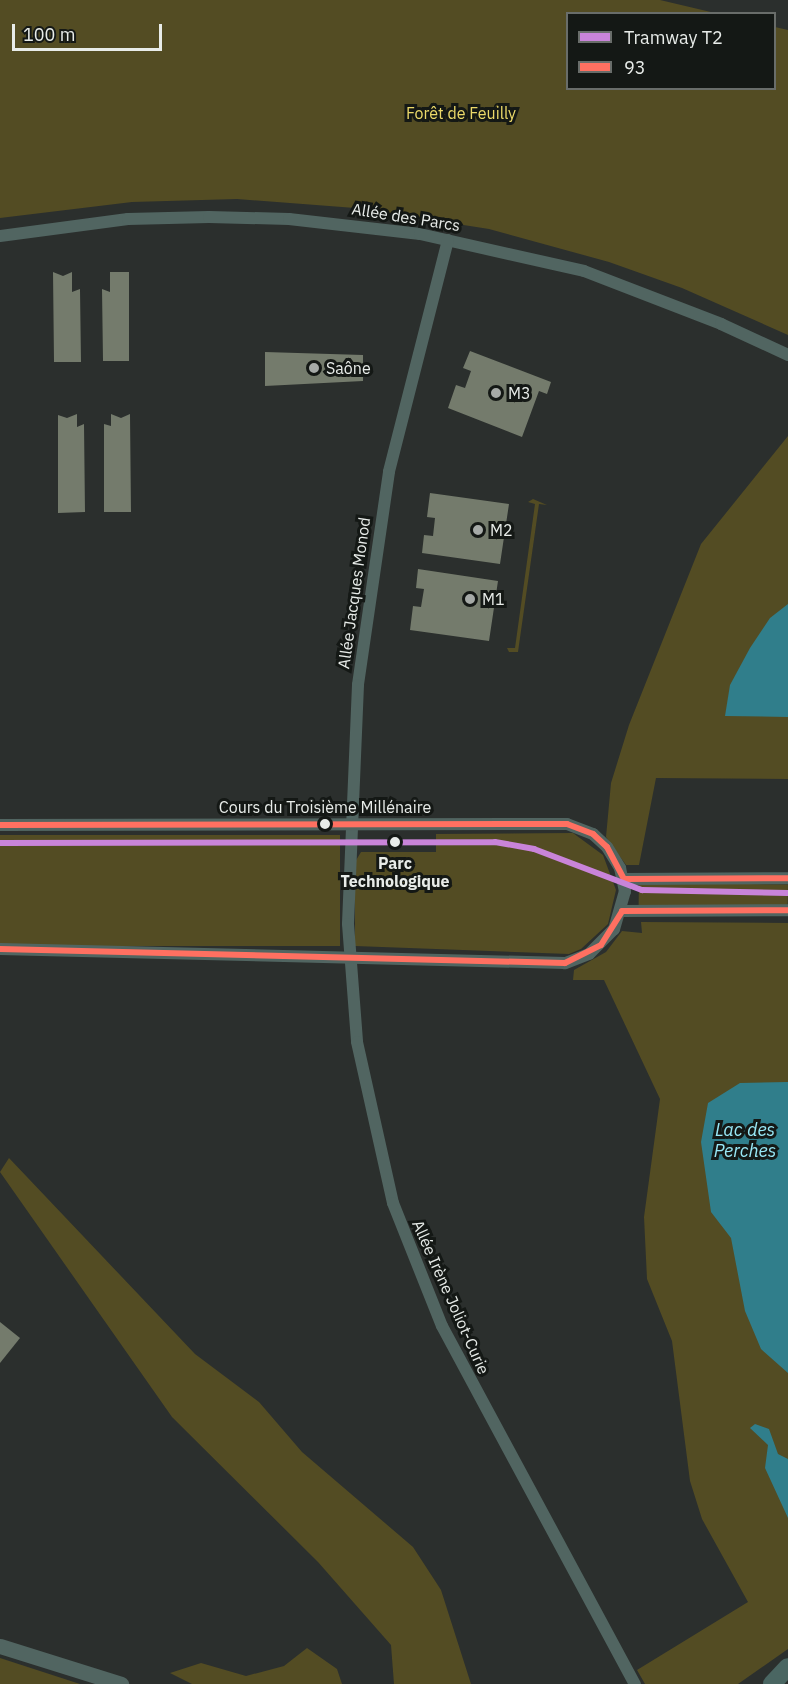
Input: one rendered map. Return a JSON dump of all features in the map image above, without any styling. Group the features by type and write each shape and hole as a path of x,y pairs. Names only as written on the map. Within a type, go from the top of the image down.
{"main road":[{"path":"772,1684 785,1674"}],"street":[{"name":"Allée des Parcs","path":"0,236 128,219 243,218 343,224 448,240 584,272 692,312 788,355"},
{"name":"Allée Jacques Monod","path":"349,958 349,823 358,685 389,472 448,240"},
{"name":"Cours du Troisième Millénaire","path":"0,825 567,824 593,834 607,848 624,879"},
{"path":"0,949 565,963 600,945 622,911 624,879 788,878"},
{"path":"622,911 788,910"},
{"name":"Allée Irène Joliot-Curie","path":"349,958 362,1076 408,1244 467,1377 635,1684"},
{"path":"0,1646 121,1684"},
{"path":"761,1684 785,1674"}],"green space":[{"name":"Forêt de Feuilly","path":"0,0 660,0 711,12 566,12 566,90 776,90 776,27 788,30 788,335 682,288 609,262 489,229 355,208 237,199 132,202 0,218"},
{"path":"788,436 788,779 656,778 639,865 626,865 606,837 611,783 629,725 701,544"},
{"path":"533,499 547,505 539,504 518,652 509,652 507,648 515,648 535,504 528,502"},
{"path":"573,833 603,855 616,890 608,924 581,949 569,954 355,946 355,862 361,852 436,852 436,834"},
{"path":"0,835 340,835 340,946 0,946"},
{"path":"639,882 788,885 788,909 639,906"},
{"path":"641,922 788,923 788,1649 738,1684 645,1684 637,1670 748,1602 702,1519 690,1481 672,1341 647,1279 644,1217 660,1099 604,980 573,980 574,970 606,952 622,931 642,933"},
{"path":"9,1158 195,1354 259,1402 302,1452 413,1547 441,1590 471,1684 394,1684 391,1645 318,1562 172,1417 0,1172"},
{"path":"307,1648 337,1669 342,1684 192,1684 170,1673 201,1663 246,1676 284,1666"},
{"path":"0,1658 80,1684 0,1684"}],"water":[{"path":"788,604 788,717 725,716 730,685 750,648 770,618"},
{"name":"Lac des Perches","path":"788,1082 788,1373 761,1349 745,1311 731,1238 711,1212 701,1142 708,1103 740,1083"},
{"path":"755,1424 769,1429 778,1454 788,1459 788,1518 765,1468 768,1445 750,1428"}],"building":[{"path":"53,272 63,276 72,272 72,292 80,289 81,362 54,362"},
{"path":"110,272 129,272 129,361 103,361 102,289 110,292"},
{"name":"M3","path":"470,351 551,382 547,394 539,391 522,437 448,408 456,385 465,388 471,371 463,368"},
{"name":"Saône","path":"265,352 363,355 363,381 265,386"},
{"path":"77,414 77,427 84,424 85,512 58,513 58,415 67,418"},
{"path":"111,414 121,418 130,414 131,512 104,512 104,424 111,426"},
{"name":"M2","path":"430,493 509,504 500,564 422,553 424,535 433,536 435,518 427,517"},
{"name":"M1","path":"418,569 498,581 489,641 410,630 413,606 421,607 424,589 416,588"},
{"path":"0,1322 20,1338 0,1363"}],"tram line":[{"name":"T2","path":"0,843 495,842 534,849 642,890 788,893"}],"transit line":[{"name":"93","path":"0,825 567,824 593,834 607,847 624,879 788,878"},
{"name":"93","path":"0,949 565,963 601,945 622,911 788,910"}],"place":[{"name":"Saône","path":"314,368"},
{"name":"M3","path":"496,393"},
{"name":"M2","path":"478,530"},
{"name":"M1","path":"470,599"},
{"name":"Parc Technologique","path":"395,842"}]}
